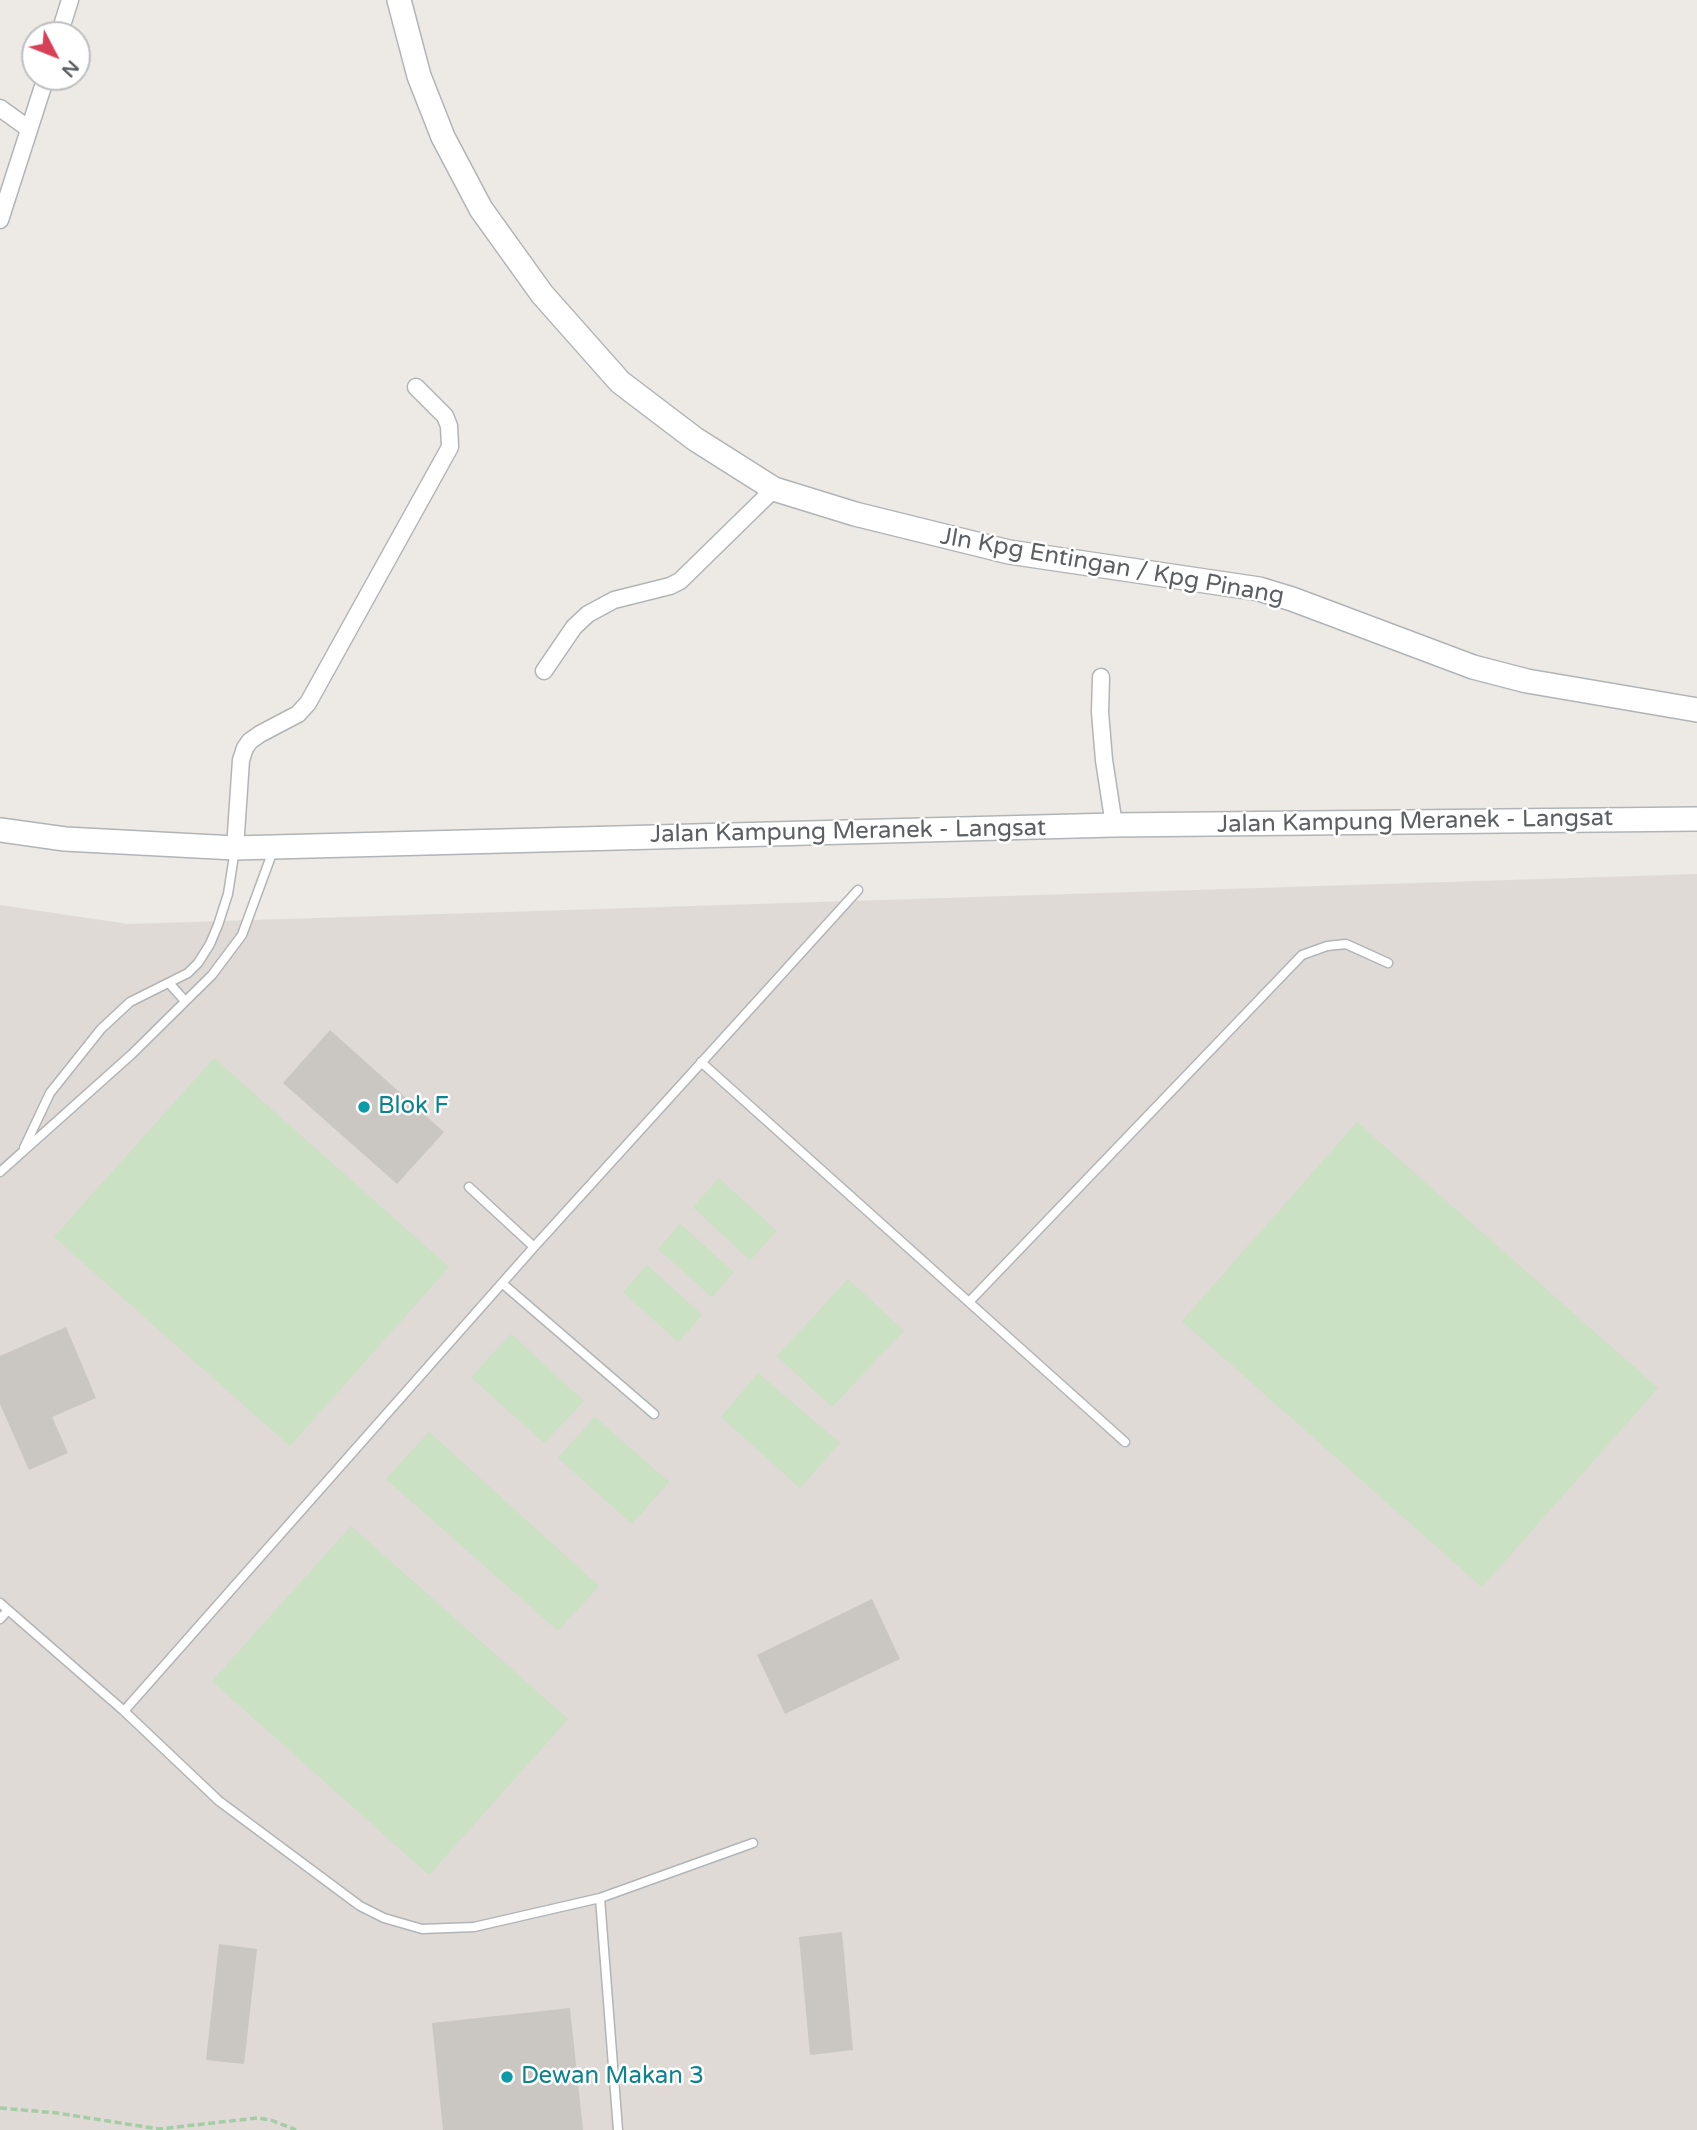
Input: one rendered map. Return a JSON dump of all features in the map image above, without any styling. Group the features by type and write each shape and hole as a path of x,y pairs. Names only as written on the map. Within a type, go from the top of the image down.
{"main road":[{"name":"Jln Kpg Entingan / Kpg Pinang","path":"399,0 419,76 443,137 481,209 542,294 620,382 695,439 774,489 867,517 1009,552 1259,589 1301,602 1473,667 1527,681 1697,710"},
{"name":"Jalan Kampung Meranek - Langsat","path":"0,830 65,839 235,848 1114,825 1697,819"}],"street":[{"path":"63,21 70,0"},
{"path":"0,220 41,91"},
{"path":"0,108 29,129"},
{"path":"235,848 241,760 245,747 260,734 298,713 308,703 450,447 449,426 445,416 416,387"},
{"path":"544,671 574,627 588,614 614,600 680,581 774,489"},
{"path":"1101,677 1100,712 1104,761 1114,825"}],"lane":[{"path":"0,1172 132,1054 212,975 242,935 256,903 275,845"},
{"path":"23,1150 50,1093 101,1029 130,1002 188,973 210,944 228,894 235,848"},
{"path":"124,1712 534,1247 858,890"},
{"path":"969,1302 1302,956 1327,946 1346,944 1388,963"},
{"path":"169,983 185,1001"},
{"path":"701,1062 1125,1442"},
{"path":"469,1187 534,1247"},
{"path":"503,1284 654,1414"},
{"path":"0,1603 124,1712 219,1801 360,1906 384,1918 422,1929 474,1927 600,1898 753,1843"},
{"path":"0,1619 8,1610"},
{"path":"600,1898 618,2130"}],"path":[{"path":"0,2108 57,2113 159,2129 257,2118 271,2120 296,2130"}],"shaded area":[{"path":"1697,874 1697,2130 0,2130 0,905 128,924"}],"green space":[{"path":"214,1058 449,1267 290,1446 54,1237"},
{"path":"1357,1122 1658,1388 1482,1587 1182,1321"},
{"path":"719,1178 777,1231 750,1260 693,1207"},
{"path":"680,1224 734,1272 712,1297 658,1249"},
{"path":"647,1265 702,1315 678,1342 623,1292"},
{"path":"848,1279 904,1331 832,1407 777,1356"},
{"path":"511,1334 584,1401 544,1443 471,1377"},
{"path":"758,1373 840,1443 800,1488 721,1417"},
{"path":"595,1417 669,1482 632,1524 558,1458"},
{"path":"429,1432 599,1586 558,1631 386,1479"},
{"path":"351,1526 568,1719 429,1875 212,1681"}],"building":[{"name":"Blok F","path":"330,1030 444,1132 397,1184 283,1083"},
{"path":"66,1327 96,1398 52,1417 68,1453 29,1470 0,1404 0,1356"},
{"path":"872,1599 900,1659 785,1714 757,1655"},
{"path":"842,1932 853,2050 810,2055 799,1937"},
{"path":"219,1944 257,1949 244,2064 206,2060"},
{"name":"Dewan Makan 3","path":"570,2008 583,2130 443,2130 432,2023"}],"place":[{"name":"Blok F","path":"364,1107"},
{"name":"Dewan Makan 3","path":"507,2077"}]}
